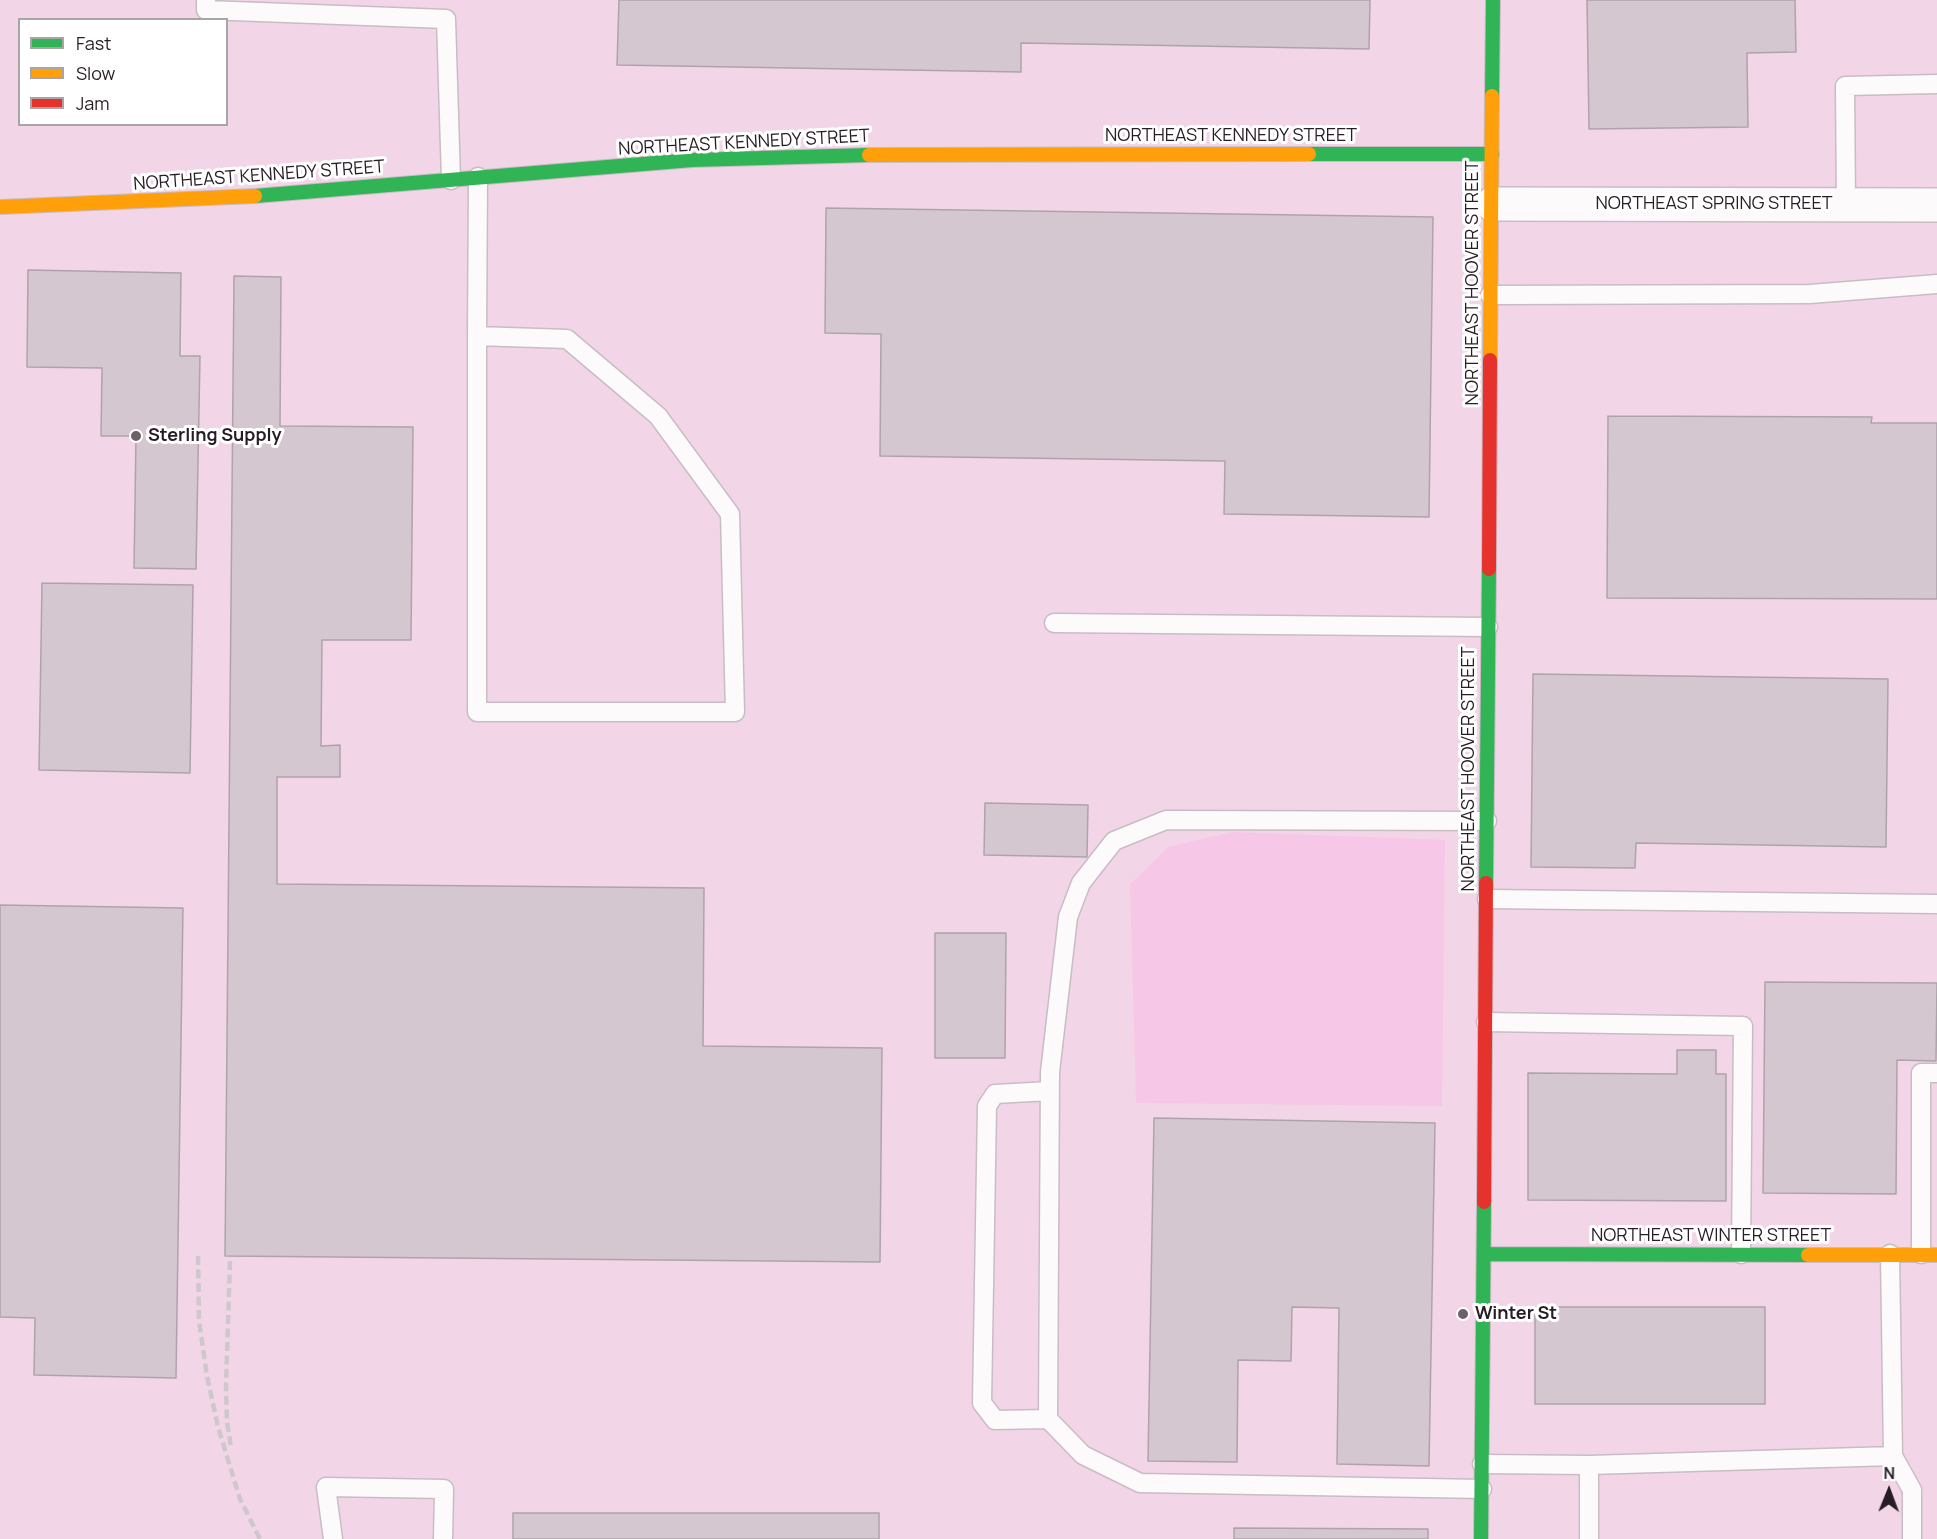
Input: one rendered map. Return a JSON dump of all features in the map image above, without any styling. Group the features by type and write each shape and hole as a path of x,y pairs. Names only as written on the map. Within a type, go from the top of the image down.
{"street":[{"name":"NORTHEAST HOOVER STREET","path":"1482,1539 1493,0"},
{"name":"NORTHEAST KENNEDY STREET","path":"0,207 289,194 692,160 846,154 1492,154"},
{"name":"NORTHEAST SPRING STREET","path":"1491,204 1937,205"},
{"name":"NORTHEAST WINTER STREET","path":"1485,1254 1929,1255"}],"lane":[{"path":"206,0 206,10 446,19 451,180"},
{"path":"1846,205 1845,86 1937,84"},
{"path":"477,336 567,339 658,416 730,514 735,712 477,712 477,336 478,177"},
{"path":"1490,296 1810,294 1937,284"},
{"path":"1054,623 1488,627"},
{"path":"1482,1489 1140,1483 1083,1455 1048,1419 1050,1072 1068,917 1081,883 1114,841 1166,820 1487,821"},
{"path":"1487,899 1937,904"},
{"path":"1486,1022 1743,1026 1741,1254"},
{"path":"1929,1255 1921,1073 1937,1073"},
{"path":"1048,1419 994,1420 982,1403 987,1106 995,1094 1050,1091"},
{"path":"1890,1254 1893,1456 1912,1490 1912,1539"},
{"path":"1482,1464 1589,1464 1893,1456"},
{"path":"1589,1464 1589,1539"},
{"path":"333,1539 326,1487 444,1489 443,1539"}],"shaded area":[{"path":"0,0 1937,0 1937,1539 0,1539"},
{"path":"1233,832 1445,840 1442,1106 1136,1103 1130,884 1168,847"}],"building":[{"path":"619,0 1370,0 1369,49 1021,43 1021,72 617,65"},
{"path":"1587,0 1795,0 1796,52 1747,53 1748,127 1589,129"},
{"path":"826,208 1433,217 1429,517 1224,514 1225,461 880,456 881,334 825,333"},
{"path":"28,270 181,273 180,356 200,356 196,569 134,568 136,436 101,436 102,368 27,367"},
{"path":"234,276 281,277 280,426 413,427 411,640 322,640 321,746 340,745 340,777 277,777 277,884 704,888 703,1046 882,1048 880,1262 225,1256"},
{"path":"1608,416 1872,417 1871,423 1937,423 1937,599 1607,598"},
{"path":"42,583 193,585 190,773 39,770"},
{"path":"1533,674 1888,679 1886,847 1636,843 1635,868 1531,867"},
{"path":"985,803 1088,805 1087,857 984,855"},
{"path":"0,905 183,908 176,1378 34,1375 35,1318 0,1317"},
{"path":"935,933 1006,933 1005,1058 935,1058"},
{"path":"1765,982 1937,983 1936,1061 1897,1060 1896,1194 1763,1193"},
{"path":"1677,1050 1716,1050 1716,1074 1726,1074 1726,1201 1528,1200 1528,1073 1677,1074"},
{"path":"1154,1118 1435,1123 1429,1466 1337,1464 1339,1308 1292,1307 1291,1361 1238,1360 1237,1462 1148,1461"},
{"path":"1535,1307 1765,1307 1765,1404 1535,1404"},
{"path":"513,1513 879,1513 879,1539 513,1539"},
{"path":"1234,1528 1428,1529 1428,1539 1234,1539"}],"railway":[{"path":"198,1256 199,1321 207,1376 218,1427 240,1499 260,1539"},
{"path":"230,1261 226,1386 227,1422 231,1447"}],"traffic: fast":[{"path":"1492,96 1493,0"},
{"path":"1309,154 1492,154"},
{"path":"255,196 692,160 869,155"},
{"path":"1486,883 1489,569"},
{"path":"1481,1539 1484,1202"},
{"path":"1485,1254 1808,1255"}],"traffic: slow":[{"path":"1490,360 1492,96"},
{"path":"869,155 1309,154"},
{"path":"0,207 255,196"},
{"path":"1808,1255 1937,1255"}],"traffic: jam":[{"path":"1489,569 1490,360"},
{"path":"1484,1202 1486,883"}],"place":[{"name":"Sterling Supply","path":"136,436"},
{"name":"Winter St","path":"1463,1314"}]}
